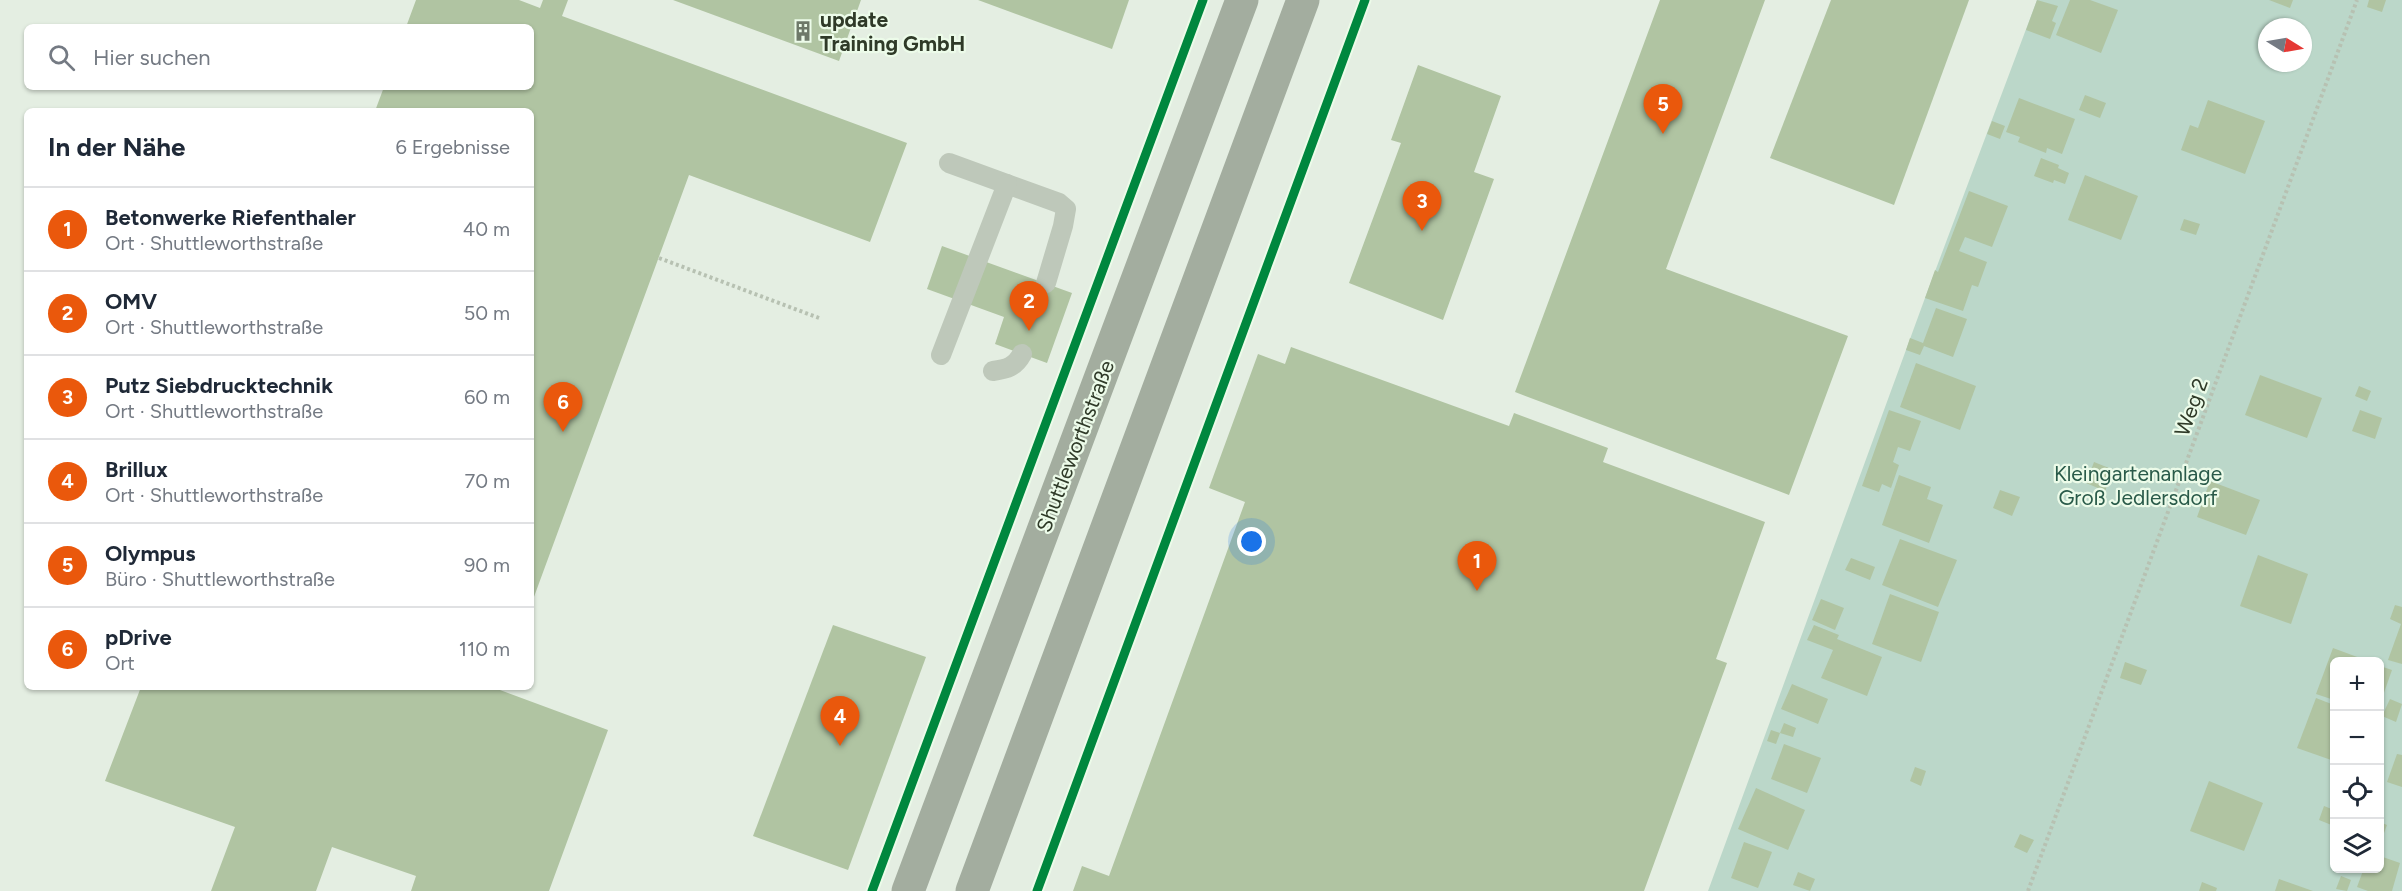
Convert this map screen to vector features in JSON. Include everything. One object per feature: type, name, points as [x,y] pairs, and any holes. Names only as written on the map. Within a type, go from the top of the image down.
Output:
[{"type":"main road","name":"Shuttleworthstraße","points":[[908,891],[1242,0]]},
{"type":"main road","points":[[972,891],[1303,0]]},
{"type":"lane","points":[[949,163],[1059,203],[1066,209],[1046,284]]},
{"type":"lane","points":[[941,355],[1007,184]]},
{"type":"lane","points":[[993,371],[1008,369],[1017,363],[1022,354]]},
{"type":"path","points":[[659,258],[819,318]]},
{"type":"green space","name":"Kleingartenanlage Groß Jedlersdorf","points":[[2037,0],[2402,0],[2402,891],[1708,891],[1925,298]]},
{"type":"building","points":[[416,0],[519,0],[540,8],[543,0],[568,0],[562,16],[907,143],[870,242],[689,175],[534,597],[534,108],[376,108],[383,90],[534,90],[534,24],[407,24]]},
{"type":"building","name":"update Training GmbH","points":[[673,0],[861,0],[839,61]]},
{"type":"building","points":[[978,0],[1129,0],[1112,49]]},
{"type":"building","points":[[1660,0],[1765,0],[1666,269],[1848,336],[1789,495],[1515,392]]},
{"type":"building","points":[[1831,0],[1969,0],[1894,205],[1770,158]]},
{"type":"building","points":[[2037,0],[2058,6],[2052,21],[2056,23],[2050,39],[2026,30]]},
{"type":"building","points":[[2070,0],[2090,0],[2118,10],[2101,53],[2056,35]]},
{"type":"building","points":[[2269,0],[2293,0],[2290,8]]},
{"type":"building","points":[[2369,0],[2386,0],[2382,12],[2367,7]]},
{"type":"building","points":[[1418,65],[1501,96],[1474,172],[1494,179],[1443,320],[1349,283],[1401,143],[1391,140]]},
{"type":"building","points":[[2085,95],[2106,103],[2100,118],[2079,110]]},
{"type":"building","points":[[2019,98],[2075,119],[2062,154],[2047,148],[2046,153],[2018,142],[2020,137],[2006,132]]},
{"type":"building","points":[[2208,100],[2265,121],[2245,174],[2181,150],[2190,125],[2198,128]]},
{"type":"building","points":[[1992,121],[2005,126],[2000,139],[1987,134]]},
{"type":"building","points":[[2041,158],[2059,165],[2058,168],[2069,173],[2065,184],[2054,180],[2053,183],[2034,176]]},
{"type":"building","points":[[2085,175],[2138,196],[2121,240],[2068,220]]},
{"type":"building","points":[[1969,191],[2008,206],[1992,247],[1965,237],[1959,251],[1987,262],[1978,287],[1972,285],[1963,311],[1925,298],[1935,270],[1938,272]]},
{"type":"building","points":[[2184,219],[2200,224],[2196,235],[2180,230]]},
{"type":"building","points":[[942,246],[1072,293],[1047,363],[995,344],[1004,317],[927,289]]},
{"type":"building","points":[[1936,308],[1967,319],[1953,357],[1924,346],[1920,355],[1906,350],[1910,338],[1923,343]]},
{"type":"building","points":[[1291,347],[1509,426],[1514,413],[1608,448],[1603,462],[1765,522],[1716,659],[1727,663],[1644,891],[1073,891],[1082,866],[1109,876],[1245,502],[1209,488],[1258,354],[1285,364]]},
{"type":"building","points":[[1916,363],[1976,386],[1960,430],[1900,407]]},
{"type":"building","points":[[2260,375],[2322,398],[2307,438],[2245,415]]},
{"type":"building","points":[[2359,386],[2371,391],[2367,401],[2355,396]]},
{"type":"building","points":[[1889,410],[1921,421],[1910,451],[1898,447],[1893,462],[1899,465],[1891,488],[1882,484],[1879,492],[1862,486]]},
{"type":"building","points":[[2360,410],[2382,418],[2375,439],[2352,431]]},
{"type":"building","points":[[2094,462],[2114,470],[2105,491],[2086,483]]},
{"type":"building","points":[[1899,475],[1931,487],[1927,499],[1943,505],[1929,543],[1882,525]]},
{"type":"building","points":[[2210,481],[2260,500],[2246,535],[2197,517]]},
{"type":"building","points":[[2000,490],[2020,497],[2012,516],[1993,508]]},
{"type":"building","points":[[1900,539],[1957,560],[1938,607],[1882,585]]},
{"type":"building","points":[[2258,555],[2308,574],[2291,624],[2240,606]]},
{"type":"building","points":[[1851,558],[1875,567],[1870,580],[1845,570]]},
{"type":"building","points":[[1890,594],[1939,612],[1921,662],[1872,644]]},
{"type":"building","points":[[1821,599],[1844,608],[1835,630],[1812,620]]},
{"type":"building","points":[[2395,605],[2402,607],[2402,664],[2388,660],[2401,624],[2390,619]]},
{"type":"building","points":[[833,625],[926,657],[848,870],[753,836]]},
{"type":"building","points":[[1814,625],[1839,635],[1837,639],[1882,657],[1867,696],[1821,678],[1833,650],[1807,640]]},
{"type":"building","points":[[2333,648],[2357,657],[2330,657],[2330,699],[2316,694]]},
{"type":"building","points":[[2125,662],[2147,670],[2141,685],[2120,678]]},
{"type":"building","points":[[2384,667],[2392,670],[2384,693]]},
{"type":"building","points":[[1792,684],[1828,699],[1818,724],[1781,709]]},
{"type":"building","points":[[140,690],[500,690],[608,730],[549,891],[411,891],[416,876],[332,847],[316,891],[211,891],[235,827],[105,781]]},
{"type":"building","points":[[2316,698],[2330,703],[2330,760],[2297,748]]},
{"type":"building","points":[[2390,699],[2402,704],[2396,722],[2384,717]]},
{"type":"building","points":[[1784,723],[1796,728],[1793,737],[1780,733]]},
{"type":"building","points":[[1771,730],[1780,733],[1776,744],[1767,741]]},
{"type":"building","points":[[1784,744],[1821,758],[1807,793],[1771,779]]},
{"type":"building","points":[[2397,754],[2402,755],[2402,787],[2387,782]]},
{"type":"building","points":[[1915,767],[1926,771],[1921,786],[1910,781]]},
{"type":"building","points":[[2209,781],[2263,803],[2244,851],[2190,831]]},
{"type":"building","points":[[1756,788],[1805,810],[1788,850],[1738,829]]},
{"type":"building","points":[[2324,806],[2330,808],[2330,824],[2319,820]]},
{"type":"building","points":[[2020,834],[2034,840],[2027,853],[2014,847]]},
{"type":"building","points":[[1744,842],[1772,852],[1758,888],[1731,878]]},
{"type":"building","points":[[2384,857],[2400,863],[2392,891],[2368,891],[2357,887],[2362,873],[2384,873]]},
{"type":"building","points":[[1798,872],[1815,879],[1810,891],[1793,885]]},
{"type":"building","points":[[2341,876],[2351,880],[2347,891],[2336,889]]},
{"type":"building","points":[[2279,879],[2313,891],[2275,891]]},
{"type":"building","points":[[2202,882],[2217,888],[2216,891],[2199,891]]},
{"type":"cycle path","points":[[872,891],[1203,0]]},
{"type":"cycle path","points":[[1037,891],[1365,0]]},
{"type":"place","name":"update Training GmbH","points":[[803,31]]},
{"type":"place","name":"Olympus","points":[[1663,134]]},
{"type":"place","name":"Putz Siebdrucktechnik","points":[[1422,231]]},
{"type":"place","name":"OMV","points":[[1029,331]]},
{"type":"place","name":"pDrive","points":[[563,432]]},
{"type":"place","name":"Betonwerke Riefenthaler","points":[[1477,591]]},
{"type":"place","name":"Brillux","points":[[840,746]]}]
